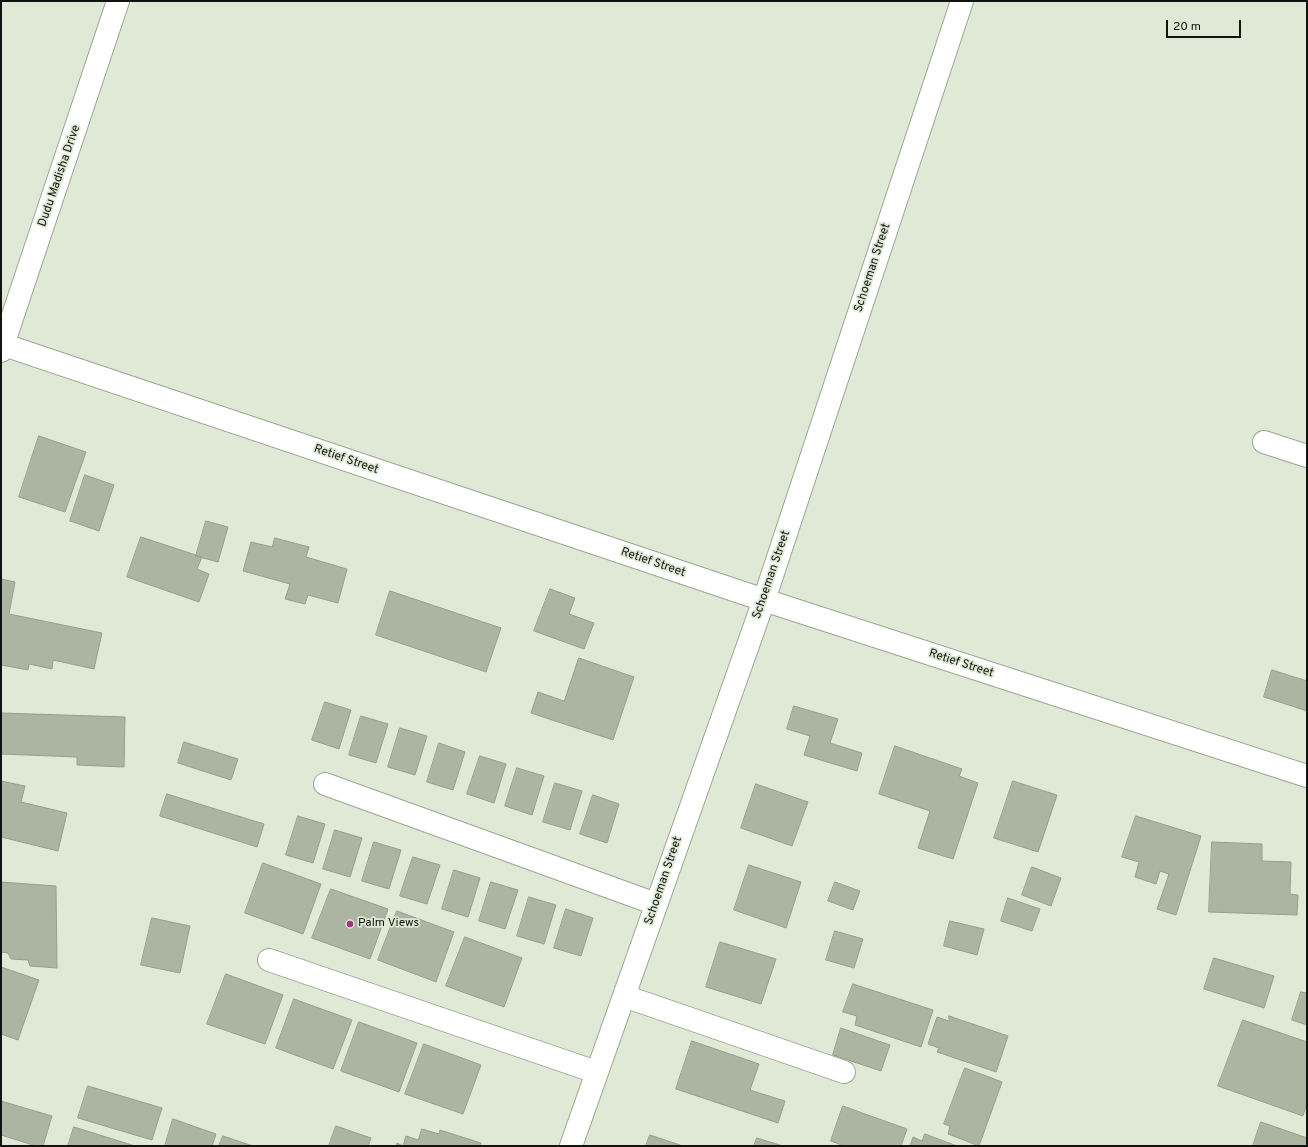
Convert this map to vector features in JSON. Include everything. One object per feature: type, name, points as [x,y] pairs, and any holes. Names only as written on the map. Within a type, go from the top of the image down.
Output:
[{"type":"street","name":"Dudu Madisha Drive","points":[[2,347],[118,1]]},
{"type":"street","name":"Schoeman Street","points":[[571,1146],[764,600],[962,1]]},
{"type":"street","name":"Retief Street","points":[[2,347],[764,600],[1307,776]]},
{"type":"street","points":[[1264,442],[1307,456]]},
{"type":"street","points":[[325,784],[656,904]]},
{"type":"street","points":[[269,960],[596,1072]]},
{"type":"street","points":[[624,996],[844,1072]]},
{"type":"building","points":[[39,436],[86,452],[65,512],[19,497]]},
{"type":"building","points":[[85,475],[114,485],[99,531],[70,521]]},
{"type":"building","points":[[206,521],[228,527],[218,562],[196,556]]},
{"type":"building","points":[[141,537],[202,557],[197,569],[209,574],[199,602],[127,577]]},
{"type":"building","points":[[275,538],[309,547],[306,557],[347,569],[338,603],[308,595],[305,604],[285,599],[290,584],[243,571],[251,542],[272,547]]},
{"type":"building","points":[[1,579],[15,582],[9,614],[102,633],[94,669],[53,660],[52,669],[29,664],[28,670],[1,665]]},
{"type":"building","points":[[550,589],[575,598],[569,614],[594,623],[584,649],[534,631]]},
{"type":"building","points":[[390,591],[501,628],[486,672],[376,635]]},
{"type":"building","points":[[579,658],[634,677],[613,740],[531,713],[538,692],[564,701]]},
{"type":"building","points":[[1272,670],[1307,681],[1307,711],[1264,697]]},
{"type":"building","points":[[325,702],[351,710],[339,749],[312,740]]},
{"type":"building","points":[[794,706],[838,719],[830,743],[862,753],[857,771],[804,755],[810,736],[787,729]]},
{"type":"building","points":[[1,713],[125,717],[124,767],[77,765],[77,757],[1,754]]},
{"type":"building","points":[[361,716],[388,724],[376,763],[349,755]]},
{"type":"building","points":[[400,728],[427,736],[415,775],[388,767]]},
{"type":"building","points":[[184,742],[238,759],[231,780],[178,763]]},
{"type":"building","points":[[439,743],[465,752],[453,790],[427,782]]},
{"type":"building","points":[[895,746],[962,769],[959,776],[978,783],[953,859],[918,848],[930,811],[879,794]]},
{"type":"building","points":[[480,756],[506,764],[494,803],[467,794]]},
{"type":"building","points":[[517,768],[544,776],[532,815],[505,806]]},
{"type":"building","points":[[1,781],[25,786],[21,802],[67,813],[58,851],[1,837]]},
{"type":"building","points":[[1013,781],[1057,795],[1038,852],[994,838]]},
{"type":"building","points":[[555,783],[582,791],[570,830],[543,822]]},
{"type":"building","points":[[756,784],[808,802],[792,846],[741,828]]},
{"type":"building","points":[[167,794],[264,824],[257,847],[160,816]]},
{"type":"building","points":[[593,795],[619,804],[607,843],[580,834]]},
{"type":"building","points":[[298,816],[325,824],[313,863],[286,855]]},
{"type":"building","points":[[1136,816],[1201,836],[1176,915],[1157,909],[1169,874],[1160,871],[1156,884],[1135,877],[1139,862],[1122,857]]},
{"type":"building","points":[[335,830],[362,838],[350,877],[323,869]]},
{"type":"building","points":[[374,842],[401,850],[389,889],[362,881]]},
{"type":"building","points":[[1212,842],[1262,844],[1262,861],[1291,862],[1290,894],[1298,895],[1297,915],[1209,912]]},
{"type":"building","points":[[413,857],[440,865],[427,904],[400,896]]},
{"type":"building","points":[[263,863],[321,884],[303,934],[245,913]]},
{"type":"building","points":[[749,865],[801,882],[786,928],[734,910]]},
{"type":"building","points":[[1032,867],[1061,878],[1051,906],[1022,895]]},
{"type":"building","points":[[454,870],[480,878],[468,917],[442,909]]},
{"type":"building","points":[[1,882],[56,886],[57,968],[30,966],[28,960],[11,959],[8,953],[1,952]]},
{"type":"building","points":[[491,882],[518,890],[505,929],[479,921]]},
{"type":"building","points":[[835,882],[860,891],[853,910],[828,901]]},
{"type":"building","name":"Palm Views","points":[[331,889],[388,909],[370,959],[312,938]]},
{"type":"building","points":[[529,897],[556,905],[544,944],[517,936]]},
{"type":"building","points":[[1008,898],[1040,909],[1032,931],[1001,921]]},
{"type":"building","points":[[566,909],[593,918],[581,956],[554,948]]},
{"type":"building","name":"Palm Views","points":[[397,911],[454,932],[436,982],[378,960]]},
{"type":"building","points":[[152,918],[190,926],[180,973],[141,965]]},
{"type":"building","points":[[950,921],[984,929],[977,955],[944,946]]},
{"type":"building","points":[[835,931],[863,939],[854,968],[826,960]]},
{"type":"building","points":[[465,937],[522,958],[504,1007],[446,986]]},
{"type":"building","points":[[720,942],[776,959],[761,1004],[706,987]]},
{"type":"building","points":[[1214,958],[1274,976],[1264,1008],[1204,989]]},
{"type":"building","points":[[1,967],[39,980],[18,1040],[1,1034]]},
{"type":"building","points":[[226,974],[283,995],[265,1044],[207,1024]]},
{"type":"building","points":[[853,984],[933,1010],[921,1047],[855,1025],[857,1016],[843,1012]]},
{"type":"building","points":[[1301,992],[1307,993],[1307,1025],[1292,1020]]},
{"type":"building","points":[[294,999],[352,1020],[333,1069],[276,1048]]},
{"type":"building","points":[[949,1016],[1008,1036],[996,1072],[937,1052],[939,1048],[928,1044],[937,1017],[949,1021]]},
{"type":"building","points":[[1243,1020],[1307,1042],[1307,1103],[1303,1116],[1218,1086]]},
{"type":"building","points":[[359,1022],[417,1043],[399,1092],[341,1071]]},
{"type":"building","points":[[841,1028],[890,1045],[881,1071],[833,1055]]},
{"type":"building","points":[[692,1041],[759,1064],[750,1090],[785,1101],[778,1123],[676,1089]]},
{"type":"building","points":[[424,1044],[481,1065],[463,1114],[405,1094]]},
{"type":"building","points":[[965,1068],[1002,1082],[979,1146],[948,1134],[950,1126],[944,1124]]},
{"type":"building","points":[[88,1086],[162,1108],[152,1140],[78,1118]]},
{"type":"building","points":[[1,1101],[52,1116],[43,1146],[36,1146],[1,1135]]},
{"type":"building","points":[[843,1106],[907,1129],[901,1146],[844,1146],[831,1141]]},
{"type":"building","points":[[173,1119],[216,1134],[212,1146],[165,1146]]},
{"type":"building","points":[[1261,1122],[1307,1138],[1307,1146],[1253,1146]]},
{"type":"building","points":[[336,1126],[371,1138],[368,1146],[329,1146]]},
{"type":"building","points":[[74,1127],[135,1146],[68,1146]]},
{"type":"building","points":[[422,1129],[439,1134],[440,1130],[481,1143],[480,1146],[403,1146],[406,1136],[418,1140]]},
{"type":"building","points":[[925,1134],[957,1146],[910,1146],[913,1137],[922,1141]]},
{"type":"building","points":[[650,1135],[683,1146],[646,1146]]},
{"type":"building","points":[[223,1136],[253,1146],[219,1146]]},
{"type":"building","points":[[757,1138],[783,1146],[754,1146]]},
{"type":"building","points":[[397,1143],[403,1146],[396,1146]]},
{"type":"place","name":"Palm Views","points":[[350,924]]}]
